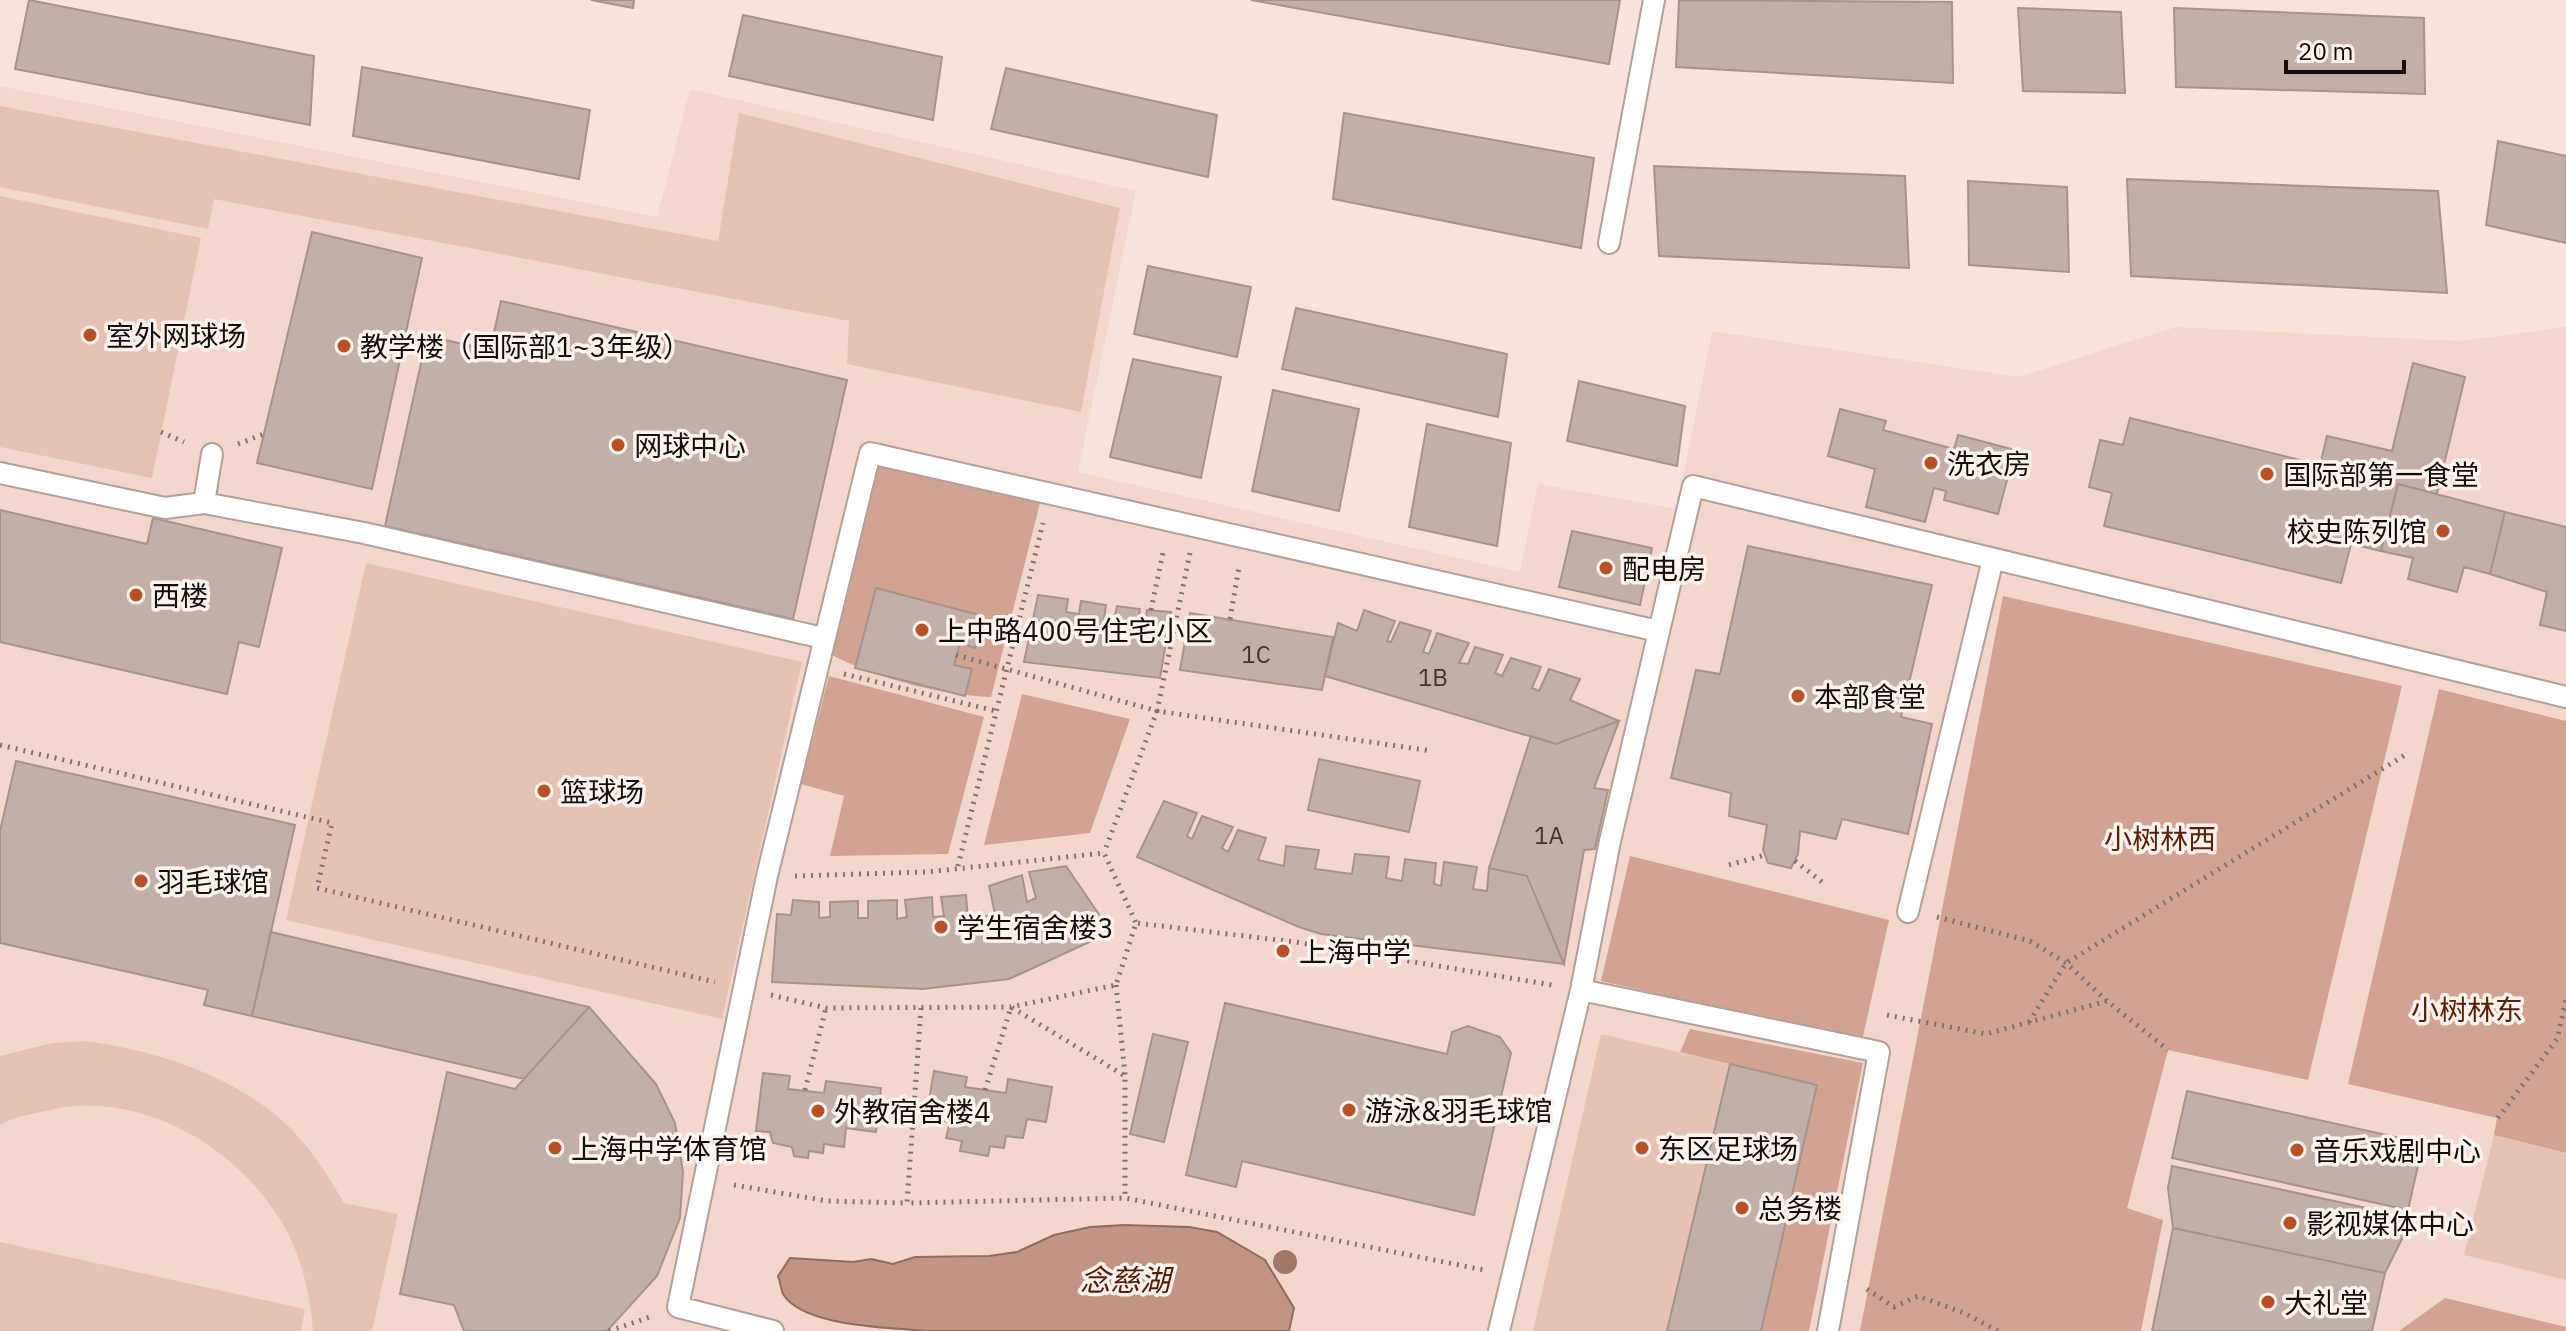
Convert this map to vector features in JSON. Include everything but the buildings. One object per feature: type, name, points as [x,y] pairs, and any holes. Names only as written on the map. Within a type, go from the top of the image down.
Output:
[{"type":"lane","points":[[1609,243],[1654,0]]},
{"type":"lane","points":[[773,1331],[678,1307],[767,876],[870,453],[962,468],[1050,494],[1658,631]]},
{"type":"lane","points":[[204,503],[212,454]]},
{"type":"lane","points":[[0,473],[165,508],[204,503],[364,533],[823,638]]},
{"type":"lane","points":[[1499,1331],[1581,990],[1658,631],[1693,486],[2566,697]]},
{"type":"lane","points":[[1908,912],[1993,559]]},
{"type":"lane","points":[[1581,990],[1879,1052],[1828,1331]]},
{"type":"path","points":[[958,866],[1050,494]]},
{"type":"path","points":[[1151,610],[1170,520]]},
{"type":"path","points":[[1125,1198],[1125,1076],[1116,985],[1136,923],[1104,853],[1157,711],[1196,525]]},
{"type":"path","points":[[1230,619],[1244,538]]},
{"type":"path","points":[[956,655],[1157,711],[1432,751]]},
{"type":"path","points":[[816,667],[996,711]]},
{"type":"path","points":[[0,745],[332,823],[317,888],[826,1008],[1011,1007],[1116,985]]},
{"type":"path","points":[[2029,1022],[2066,963],[2405,755]]},
{"type":"path","points":[[767,876],[927,872],[958,866],[1104,853]]},
{"type":"path","points":[[1729,865],[1765,855]]},
{"type":"path","points":[[1795,861],[1826,885]]},
{"type":"path","points":[[1908,912],[2030,941],[2066,963],[2168,1050]]},
{"type":"path","points":[[1136,923],[1295,942],[1581,990]]},
{"type":"path","points":[[2498,1118],[2557,1039],[2566,1000]]},
{"type":"path","points":[[1887,1015],[1986,1034],[2107,1001]]},
{"type":"path","points":[[1011,1007],[1125,1076]]},
{"type":"path","points":[[985,1090],[1011,1007]]},
{"type":"path","points":[[805,1090],[826,1008]]},
{"type":"path","points":[[907,1203],[921,1008]]},
{"type":"path","points":[[705,1180],[827,1201],[907,1203],[1125,1198],[1512,1275]]},
{"type":"path","points":[[1837,1278],[1876,1293],[1894,1307],[1918,1296],[1964,1313],[1998,1331]]},
{"type":"path","points":[[609,1331],[678,1307]]},
{"type":"shaded area","name":"上海中学","points":[[0,86],[657,217],[690,89],[1136,191],[1078,472],[1520,572],[1538,484],[1677,509],[1712,331],[2018,377],[2176,327],[2459,341],[2566,327],[2566,1331],[0,1331]]},
{"type":"shaded area","points":[[0,106],[718,241],[739,113],[1120,208],[1081,412],[847,364],[849,321],[214,199],[208,229],[0,187]]},
{"type":"shaded area","name":"室外网球场","points":[[0,196],[201,238],[152,478],[0,447]]},
{"type":"shaded area","name":"篮球场","points":[[366,563],[802,662],[722,1019],[286,920]]},
{"type":"shaded area","name":"东区足球场","points":[[1601,1034],[1730,1064],[1667,1331],[1533,1331]]},
{"type":"shaded area","points":[[85,1041],[157,1056],[226,1083],[267,1108],[301,1139],[344,1203],[398,1214],[372,1331],[313,1331],[303,1274],[294,1246],[281,1221],[260,1192],[236,1167],[208,1145],[177,1127],[144,1114],[110,1107],[76,1106],[25,1116],[0,1125],[0,1056],[52,1043]]},
{"type":"shaded area","points":[[2494,1135],[2566,1153],[2566,1280],[2464,1255]]},
{"type":"shaded area","points":[[0,1242],[305,1309],[301,1331],[0,1331]]},
{"type":"green space","points":[[875,464],[1040,503],[991,697],[908,684],[867,671],[830,654]]},
{"type":"green space","name":"小树林西","points":[[2003,596],[2402,686],[2308,1080],[2168,1050],[2127,1208],[2163,1220],[2141,1331],[1860,1331]]},
{"type":"green space","points":[[829,676],[984,717],[948,854],[830,856],[844,796],[801,784]]},
{"type":"green space","name":"小树林东","points":[[2439,689],[2566,721],[2566,1153],[2494,1135],[2497,1118],[2348,1084]]},
{"type":"green space","points":[[1022,694],[1130,719],[1090,833],[984,845]]},
{"type":"green space","points":[[1630,856],[1889,920],[1862,1041],[1601,981]]},
{"type":"green space","points":[[1690,1029],[1863,1063],[1809,1331],[1761,1331],[1817,1085],[1680,1052]]},
{"type":"green space","points":[[2445,1298],[2566,1327],[2566,1331],[2399,1331]]},
{"type":"water","name":"念慈湖","points":[[1090,1227],[1189,1227],[1217,1232],[1265,1260],[1294,1308],[1289,1331],[924,1331],[869,1326],[827,1319],[793,1305],[783,1294],[778,1276],[790,1258],[853,1262],[871,1259],[893,1264],[915,1257],[989,1256],[1017,1252],[1054,1235]]},
{"type":"place","name":"室外网球场","points":[[90,335]]},
{"type":"place","name":"教学楼（国际部1~3年级）","points":[[344,346]]},
{"type":"place","name":"网球中心","points":[[618,445]]},
{"type":"place","name":"洗衣房","points":[[1931,463]]},
{"type":"place","name":"国际部第一食堂","points":[[2267,474]]},
{"type":"place","name":"校史陈列馆","points":[[2443,531]]},
{"type":"place","name":"配电房","points":[[1606,568]]},
{"type":"place","name":"西楼","points":[[136,595]]},
{"type":"place","name":"上中路400号住宅小区","points":[[922,630]]},
{"type":"place","name":"本部食堂","points":[[1798,696]]},
{"type":"place","name":"篮球场","points":[[544,791]]},
{"type":"place","name":"羽毛球馆","points":[[141,881]]},
{"type":"place","name":"学生宿舍楼3","points":[[941,927]]},
{"type":"place","name":"上海中学","points":[[1283,951]]},
{"type":"place","name":"游泳&羽毛球馆","points":[[1349,1110]]},
{"type":"place","name":"外教宿舍楼4","points":[[818,1111]]},
{"type":"place","name":"上海中学体育馆","points":[[555,1148]]},
{"type":"place","name":"东区足球场","points":[[1642,1148]]},
{"type":"place","name":"音乐戏剧中心","points":[[2297,1150]]},
{"type":"place","name":"总务楼","points":[[1742,1208]]},
{"type":"place","name":"影视媒体中心","points":[[2290,1223]]},
{"type":"place","name":"大礼堂","points":[[2268,1302]]}]
